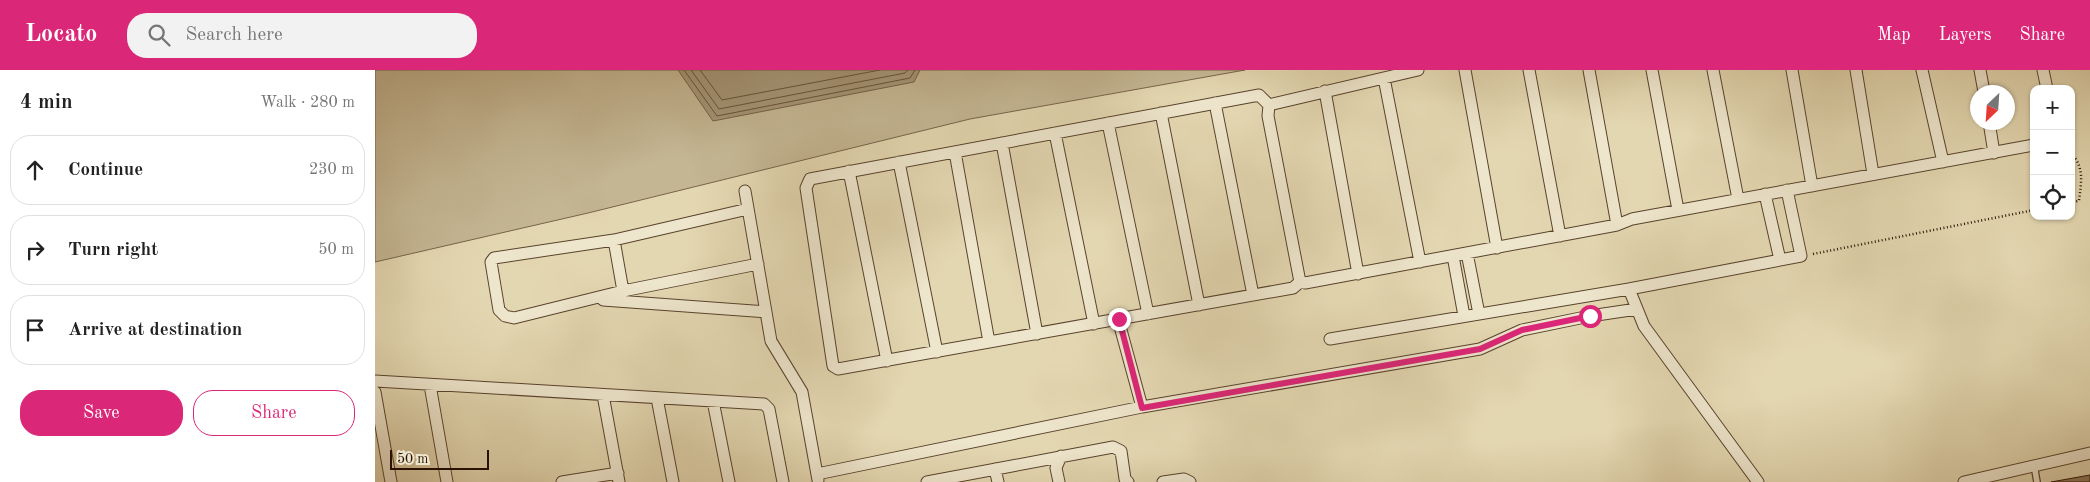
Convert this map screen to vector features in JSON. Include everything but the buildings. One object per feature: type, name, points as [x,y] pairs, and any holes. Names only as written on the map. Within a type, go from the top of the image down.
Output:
[{"type":"street","points":[[1269,106],[1418,70]]},
{"type":"street","points":[[1465,70],[1497,248]]},
{"type":"street","points":[[1529,70],[1559,236]]},
{"type":"street","points":[[1589,70],[1617,224]]},
{"type":"street","points":[[1652,70],[1678,210]]},
{"type":"street","points":[[1713,70],[1738,199]]},
{"type":"street","points":[[1792,70],[1812,186]]},
{"type":"street","points":[[1856,70],[1873,174]]},
{"type":"street","points":[[1922,70],[1943,162]]},
{"type":"street","points":[[1980,70],[1983,85]]},
{"type":"street","points":[[2043,70],[2046,85]]},
{"type":"street","points":[[1383,78],[1420,262]]},
{"type":"street","points":[[1325,91],[1358,274]]},
{"type":"street","points":[[1300,282],[1268,116],[1269,106],[1259,95],[810,179],[806,188],[833,366],[838,369],[1293,288],[1300,282],[1305,283],[1358,274],[1559,236],[1617,224],[1632,218],[2030,146]]},
{"type":"street","points":[[1215,103],[1253,295]]},
{"type":"street","points":[[1161,113],[1199,305]]},
{"type":"street","points":[[1109,123],[1148,314]]},
{"type":"street","points":[[1990,130],[1994,152]]},
{"type":"street","points":[[1055,133],[1094,324]]},
{"type":"street","points":[[1002,143],[1037,334]]},
{"type":"street","points":[[955,152],[989,342]]},
{"type":"street","points":[[899,162],[937,352]]},
{"type":"street","points":[[849,171],[887,361]]},
{"type":"street","points":[[1330,338],[1629,289],[1801,256],[1787,190]]},
{"type":"street","points":[[745,191],[771,341],[802,392],[817,478],[1142,408],[1480,349],[1522,330],[1590,316],[1637,309]]},
{"type":"street","points":[[1765,194],[1781,260]]},
{"type":"street","points":[[748,209],[614,240],[491,260],[499,310],[505,316],[514,318],[623,291],[758,264]]},
{"type":"street","points":[[614,240],[623,291]]},
{"type":"street","points":[[1467,253],[1479,314]]},
{"type":"street","points":[[1453,256],[1464,316]]},
{"type":"street","points":[[1629,289],[1644,326],[1757,482]]},
{"type":"street","points":[[596,299],[766,312]]},
{"type":"street","points":[[1119,319],[1142,408]]},
{"type":"street","points":[[375,382],[764,404],[769,409],[783,482]]},
{"type":"street","points":[[430,384],[447,482]]},
{"type":"street","points":[[375,392],[391,482]]},
{"type":"street","points":[[562,482],[619,477],[603,395]]},
{"type":"street","points":[[657,398],[673,482]]},
{"type":"street","points":[[713,401],[729,482]]},
{"type":"street","points":[[927,482],[951,480],[1061,456],[1117,448],[1121,451],[1125,479],[1128,482]]},
{"type":"street","points":[[1964,482],[2090,453]]},
{"type":"street","points":[[1059,482],[1056,468],[1061,456]]},
{"type":"street","points":[[995,469],[998,482]]},
{"type":"street","points":[[1163,482],[1184,480],[1190,482]]},
{"type":"lane","points":[[2034,465],[2037,482]]},
{"type":"path","points":[[2075,158],[2080,162],[2081,180],[2079,201],[2075,202]]},
{"type":"path","points":[[1801,256],[2030,211]]},
{"type":"shaded area","points":[[375,70],[1245,70],[970,119],[588,213],[375,262]]},
{"type":"water","points":[[678,70],[920,70],[914,82],[713,121]]},
{"type":"route","points":[[1119,319],[1142,408],[1480,349],[1522,330],[1590,316]]}]
